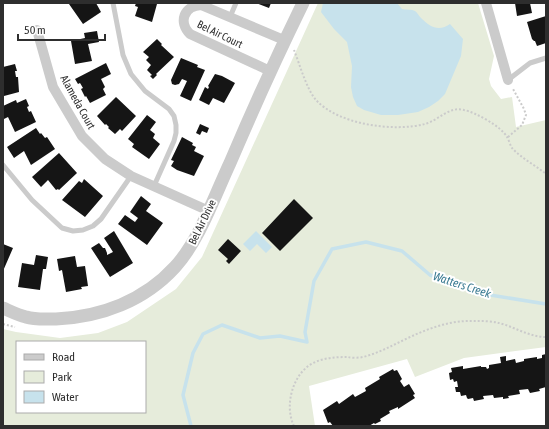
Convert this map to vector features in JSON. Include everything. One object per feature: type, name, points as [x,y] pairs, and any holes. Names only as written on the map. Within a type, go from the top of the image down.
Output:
[{"type":"street","name":"Bel Air Drive","points":[[3,308],[26,317],[44,319],[90,315],[116,308],[141,295],[162,281],[176,267],[187,252],[209,211],[284,40],[303,3]]},
{"type":"street","points":[[486,3],[508,80]]},
{"type":"street","name":"Bel Air Court","points":[[270,71],[190,34],[186,30],[184,20],[187,11],[196,6],[206,7],[284,40]]},
{"type":"street","name":"Alameda Court","points":[[37,30],[54,87],[82,136],[105,159],[131,176],[209,211]]},
{"type":"lane","points":[[113,3],[123,55],[132,74],[145,91],[169,109],[174,116],[176,125],[174,141],[154,186]]},
{"type":"lane","points":[[230,17],[236,3]]},
{"type":"lane","points":[[508,80],[530,63],[546,58]]},
{"type":"lane","points":[[3,165],[32,200],[62,228],[73,231],[83,230],[93,226],[101,219],[131,176]]},
{"type":"path","points":[[294,50],[309,88],[317,100],[330,111],[349,120],[392,127],[412,126],[427,123],[456,109],[465,110],[479,116],[497,127],[508,138],[511,147],[546,174]]},
{"type":"path","points":[[508,80],[524,109],[526,116],[522,125],[508,138]]},
{"type":"path","points":[[294,426],[290,412],[294,387],[299,376],[307,367],[322,360],[336,357],[362,358],[384,350],[432,328],[450,323],[475,321],[499,323],[538,337],[546,337]]},
{"type":"green space","points":[[318,3],[478,3],[494,56],[489,79],[491,86],[501,99],[512,97],[516,127],[546,120],[546,347],[464,358],[415,377],[407,359],[309,386],[315,426],[3,426],[3,329],[60,338],[98,333],[127,322],[176,289],[202,257]]},
{"type":"water","points":[[323,3],[397,3],[402,9],[415,11],[431,26],[442,28],[450,24],[463,39],[461,56],[445,94],[429,107],[418,112],[398,115],[381,115],[364,110],[357,106],[351,87],[352,66],[347,42],[334,29],[321,12]]},
{"type":"water","points":[[256,231],[272,247],[266,253],[257,244],[250,251],[243,244]]},
{"type":"building","points":[[96,3],[101,12],[83,24],[69,4]]},
{"type":"building","points":[[136,3],[157,4],[152,22],[135,16],[138,7],[135,6]]},
{"type":"building","points":[[256,3],[271,3],[269,8]]},
{"type":"building","points":[[515,3],[530,3],[532,13],[517,16]]},
{"type":"building","points":[[546,16],[546,43],[537,46],[535,41],[532,39],[527,22]]},
{"type":"building","points":[[97,31],[99,42],[88,44],[92,61],[75,64],[71,41],[85,38],[84,33]]},
{"type":"building","points":[[157,39],[162,44],[161,45],[174,57],[156,74],[157,75],[153,79],[150,76],[152,75],[147,70],[151,65],[146,60],[149,57],[143,52]]},
{"type":"building","points":[[181,58],[198,65],[197,67],[205,70],[191,101],[180,96],[187,81],[182,79],[179,84],[175,85],[172,84],[171,80]]},
{"type":"building","points":[[106,63],[111,74],[101,79],[105,87],[103,89],[106,95],[90,103],[81,89],[83,88],[80,83],[78,84],[75,79]]},
{"type":"building","points":[[15,64],[19,92],[4,96],[3,67]]},
{"type":"building","points":[[215,74],[235,83],[224,103],[213,98],[209,105],[199,100],[205,87],[208,89],[208,86]]},
{"type":"building","points":[[116,97],[136,116],[122,131],[120,129],[115,134],[97,116]]},
{"type":"building","points":[[26,99],[29,106],[27,107],[29,112],[31,111],[36,122],[15,132],[8,117],[4,119],[3,117],[3,106],[16,100],[17,103]]},
{"type":"building","points":[[147,115],[156,122],[150,130],[155,134],[153,138],[160,144],[149,159],[132,147],[134,144],[128,139]]},
{"type":"building","points":[[200,124],[209,128],[207,133],[202,131],[200,135],[196,133]]},
{"type":"building","points":[[36,128],[40,134],[41,133],[45,138],[47,137],[55,149],[31,165],[24,151],[14,158],[7,147]]},
{"type":"building","points":[[182,137],[193,143],[192,145],[196,147],[194,151],[204,156],[194,176],[177,170],[171,166],[174,161],[171,160]]},
{"type":"building","points":[[59,153],[77,173],[59,190],[56,190],[48,180],[41,187],[32,177]]},
{"type":"building","points":[[84,179],[103,196],[85,217],[62,200],[79,181],[82,183]]},
{"type":"building","points":[[141,196],[151,204],[146,211],[163,223],[147,245],[118,224],[125,215],[135,222],[138,218],[130,212]]},
{"type":"building","points":[[294,199],[313,218],[280,251],[262,233]]},
{"type":"building","points":[[114,231],[133,263],[110,277],[91,248],[99,243],[103,248],[105,248],[107,255],[113,252],[104,238]]},
{"type":"building","points":[[228,239],[241,251],[229,264],[226,261],[228,259],[218,250]]},
{"type":"building","points":[[3,244],[13,248],[3,271]]},
{"type":"building","points":[[36,255],[48,257],[46,269],[43,269],[40,290],[18,287],[22,263],[34,265]]},
{"type":"building","points":[[75,256],[77,267],[85,266],[88,286],[81,287],[82,289],[66,292],[62,270],[59,271],[57,259]]},
{"type":"building","points":[[546,354],[546,387],[539,389],[540,391],[530,393],[528,389],[519,390],[520,394],[508,396],[509,398],[494,398],[493,395],[483,396],[484,399],[474,401],[473,398],[468,399],[466,395],[461,396],[460,392],[456,392],[455,387],[458,387],[457,381],[454,382],[453,379],[450,380],[449,373],[452,372],[451,368],[463,366],[463,369],[481,366],[486,367],[487,369],[489,368],[489,365],[501,363],[500,357],[506,356],[506,361],[515,359],[516,363],[524,361],[524,359],[537,357],[537,359],[542,358],[542,355]]},
{"type":"building","points":[[393,369],[394,371],[397,370],[402,379],[400,381],[404,387],[409,384],[415,394],[413,395],[415,398],[398,409],[398,407],[389,411],[390,413],[380,419],[381,421],[369,426],[333,426],[330,422],[328,423],[323,410],[337,401],[339,404],[353,394],[355,397],[366,391],[365,388],[380,379],[379,377]]},
{"type":"waterway","name":"Watters Creek","points":[[191,426],[183,395],[193,353],[203,334],[222,325],[260,338],[280,336],[307,342],[305,332],[314,281],[332,249],[366,242],[402,251],[430,275],[484,294],[546,304]]}]
